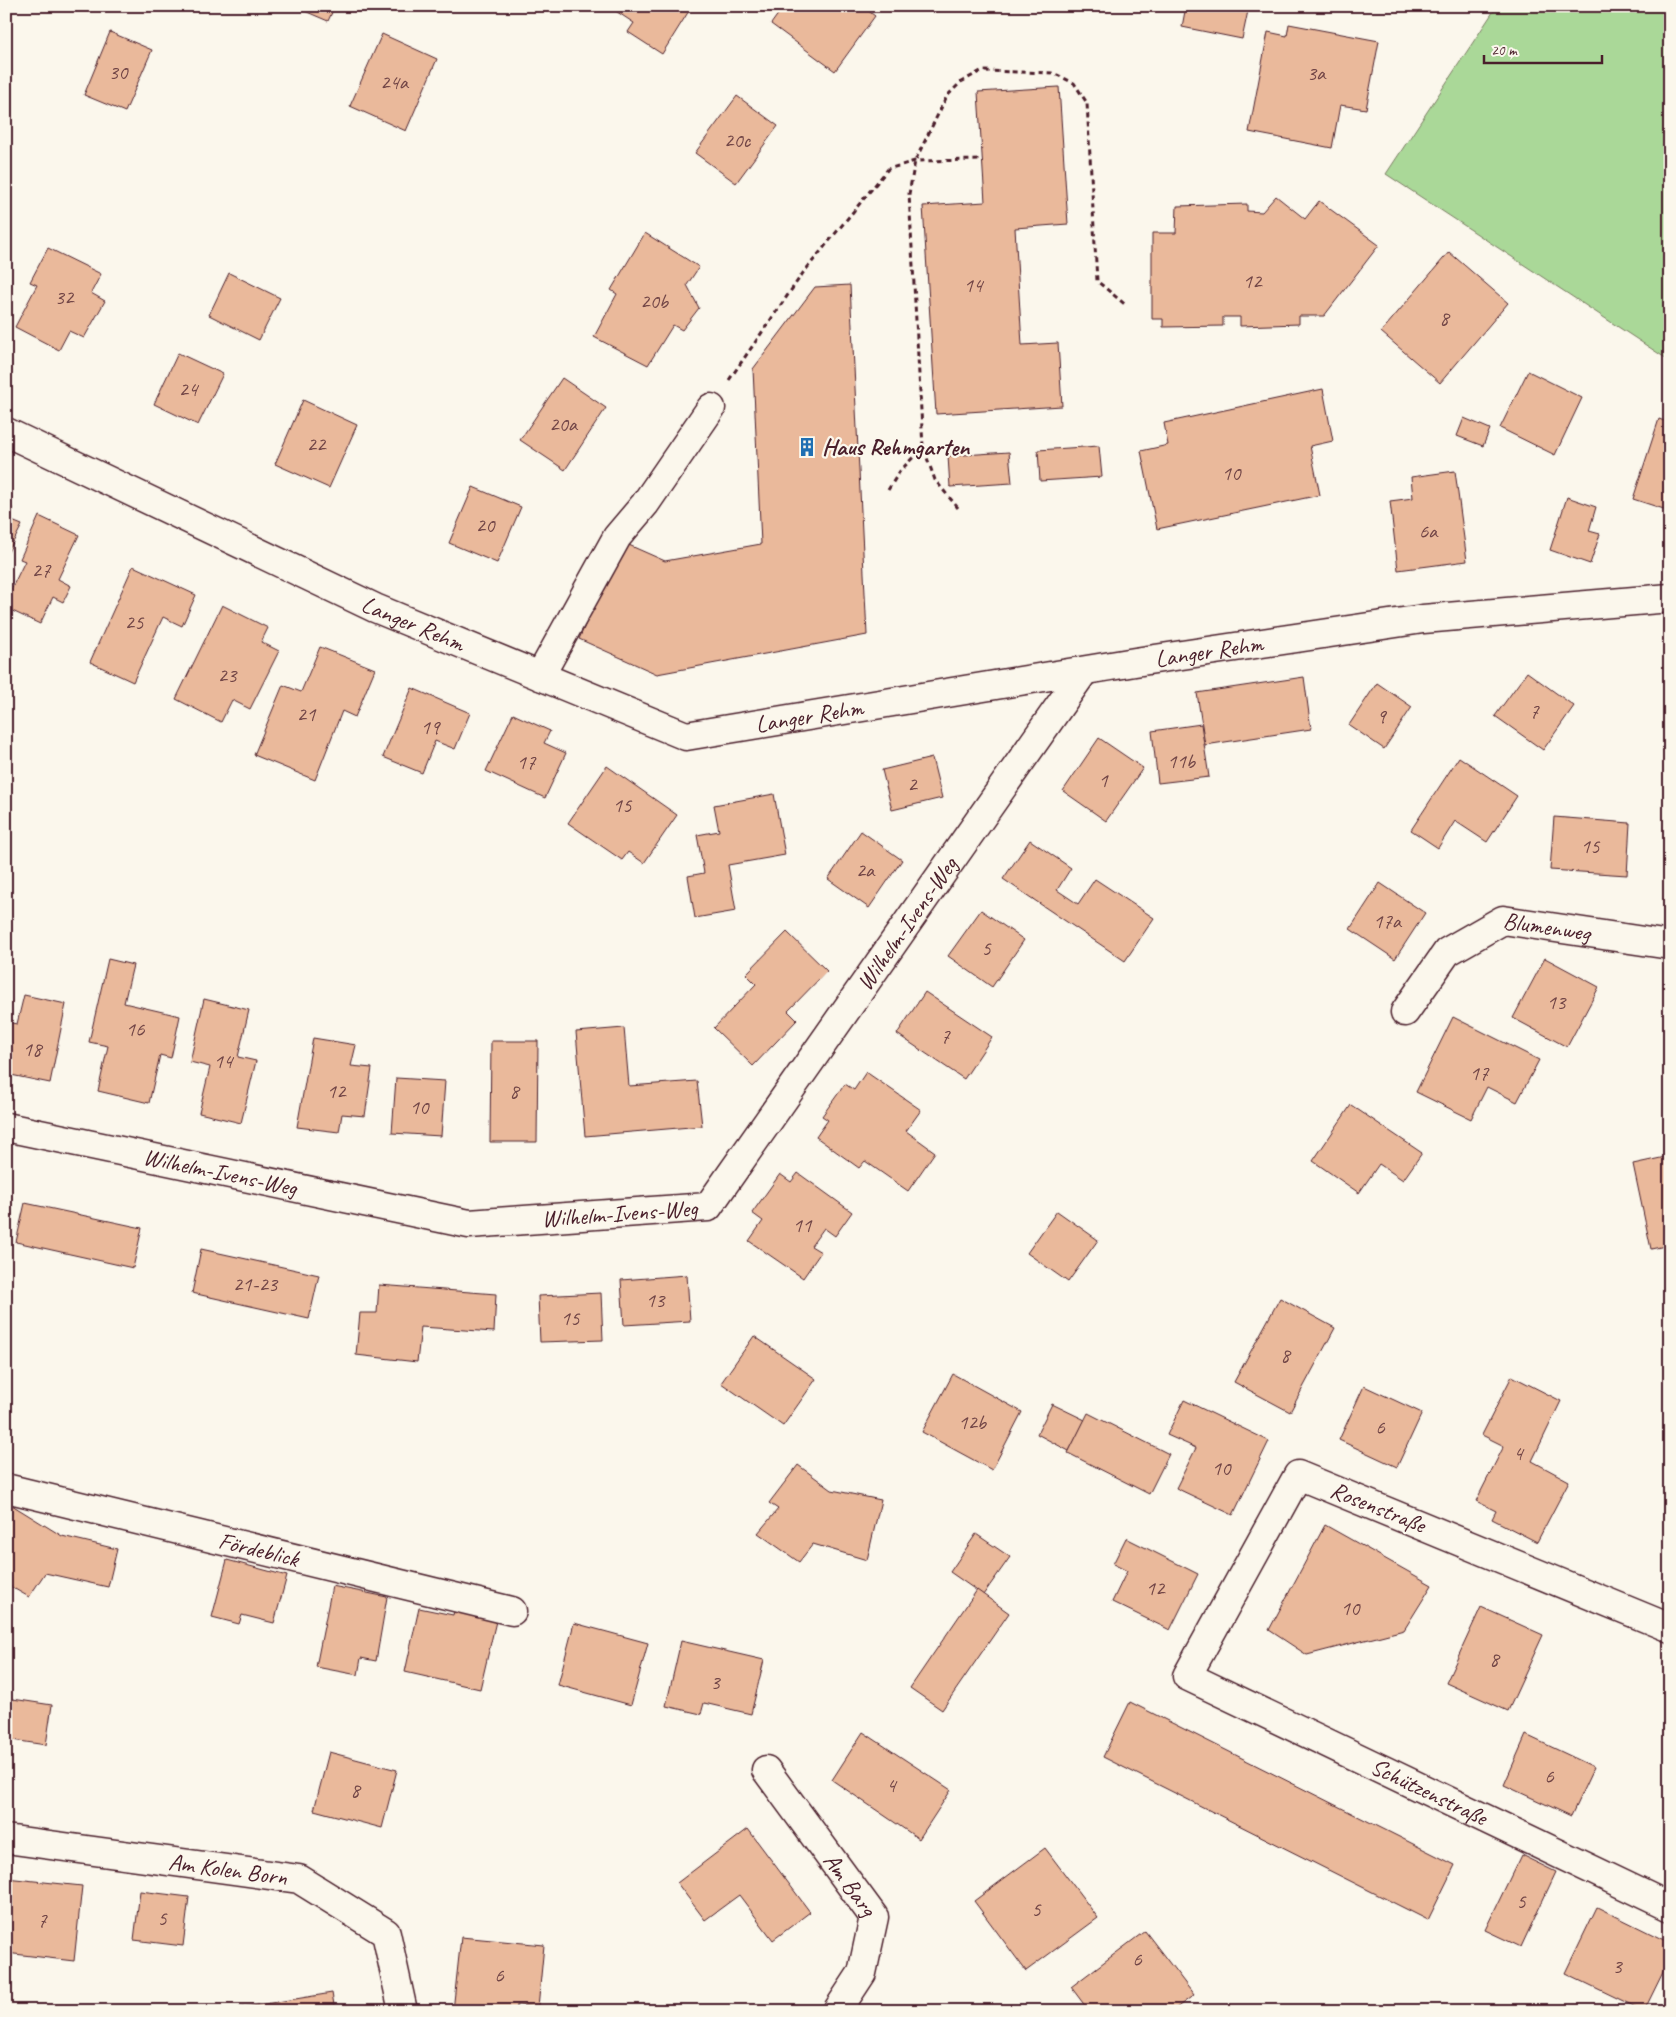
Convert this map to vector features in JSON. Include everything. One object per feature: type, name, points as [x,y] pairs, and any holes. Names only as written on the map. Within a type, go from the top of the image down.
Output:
[{"type":"street","points":[[540,676],[617,537],[645,504],[711,408]]},
{"type":"street","name":"Langer Rehm","points":[[6,432],[375,608],[686,736],[1084,671],[1423,619],[1670,598]]},
{"type":"street","name":"Wilhelm-Ivens-Weg","points":[[6,1128],[469,1224],[708,1207],[1084,671]]},
{"type":"street","name":"Blumenweg","points":[[1405,1012],[1446,952],[1503,920],[1670,945]]},
{"type":"street","name":"Rosenstraße","points":[[1187,1676],[1298,1475],[1670,1628]]},
{"type":"street","name":"Fördeblick","points":[[6,1488],[512,1611]]},
{"type":"street","name":"Schützenstraße","points":[[1187,1676],[1670,1907]]},
{"type":"street","name":"Am Barg","points":[[766,1770],[874,1917],[862,1973],[836,2011]]},
{"type":"street","name":"Am Kolen Born","points":[[6,1839],[298,1879],[386,1933],[403,2011]]},
{"type":"path","points":[[958,508],[935,480],[923,447],[909,194],[915,161],[947,96],[961,82],[981,71],[1053,73],[1074,83],[1087,103],[1097,281],[1126,306]]},
{"type":"path","points":[[711,408],[803,273],[888,169],[915,161],[982,160]]},
{"type":"path","points":[[888,490],[900,472],[923,447]]},
{"type":"green space","points":[[1497,6],[1670,6],[1670,361],[1386,174]]},
{"type":"building","points":[[293,6],[335,6],[328,21]]},
{"type":"building","points":[[608,6],[692,6],[662,54],[628,32],[634,23]]},
{"type":"building","points":[[784,6],[862,6],[875,16],[835,71],[771,24]]},
{"type":"building","points":[[1186,6],[1249,6],[1242,39],[1182,27]]},
{"type":"building","points":[[1289,24],[1379,41],[1366,109],[1340,105],[1332,148],[1249,132],[1268,32],[1287,36]]},
{"type":"building","points":[[110,32],[152,50],[125,112],[84,95]]},
{"type":"building","points":[[382,34],[437,59],[406,131],[350,106]]},
{"type":"building","points":[[1059,87],[1068,224],[1015,228],[1022,345],[1058,343],[1062,406],[936,414],[923,206],[985,202],[978,92]]},
{"type":"building","points":[[737,96],[778,126],[736,183],[695,153]]},
{"type":"building","points":[[1276,196],[1305,219],[1319,201],[1379,245],[1324,316],[1299,316],[1299,324],[1240,326],[1240,317],[1223,317],[1223,326],[1163,327],[1163,319],[1152,319],[1152,233],[1176,233],[1177,206],[1247,204],[1247,211],[1262,212]]},
{"type":"building","points":[[645,233],[699,267],[687,285],[699,308],[682,330],[673,325],[648,365],[594,337],[617,294],[611,290]]},
{"type":"building","points":[[48,248],[101,274],[91,293],[105,301],[84,338],[69,331],[59,350],[15,327],[37,285],[30,282]]},
{"type":"building","points":[[1449,252],[1508,303],[1440,383],[1381,332]]},
{"type":"building","points":[[229,273],[280,298],[259,340],[209,315]]},
{"type":"building","name":"Haus Rehmgarten","points":[[850,285],[867,635],[657,674],[579,639],[622,542],[665,561],[761,544],[753,369],[815,287]]},
{"type":"building","points":[[178,353],[223,374],[198,425],[154,404]]},
{"type":"building","points":[[1528,371],[1582,398],[1555,455],[1500,428]]},
{"type":"building","points":[[562,378],[606,408],[565,470],[520,440]]},
{"type":"building","points":[[1323,389],[1333,441],[1310,446],[1320,495],[1157,529],[1141,451],[1168,445],[1164,423]]},
{"type":"building","points":[[303,400],[357,425],[329,488],[275,464]]},
{"type":"building","points":[[1464,418],[1490,429],[1483,446],[1457,436]]},
{"type":"building","points":[[1659,419],[1670,423],[1670,511],[1633,499]]},
{"type":"building","points":[[1099,446],[1102,477],[1040,481],[1038,450]]},
{"type":"building","points":[[1009,452],[1012,483],[950,487],[948,456]]},
{"type":"building","points":[[1455,471],[1467,561],[1398,570],[1390,501],[1413,498],[1411,477]]},
{"type":"building","points":[[473,487],[521,507],[497,563],[449,543]]},
{"type":"building","points":[[1567,497],[1596,507],[1589,531],[1600,534],[1590,564],[1550,550]]},
{"type":"building","points":[[6,505],[13,508],[7,519],[22,525],[6,556]]},
{"type":"building","points":[[39,516],[79,535],[58,579],[71,586],[63,602],[53,597],[40,624],[6,608],[6,600],[25,561],[20,559]]},
{"type":"building","points":[[133,566],[196,595],[182,626],[163,617],[133,682],[90,662]]},
{"type":"building","points":[[222,605],[268,628],[261,642],[279,651],[250,709],[232,700],[221,722],[176,699]]},
{"type":"building","points":[[320,647],[375,669],[355,717],[342,711],[315,780],[254,755],[283,685],[301,692]]},
{"type":"building","points":[[1527,672],[1574,706],[1543,750],[1495,716]]},
{"type":"building","points":[[1304,677],[1311,729],[1205,745],[1197,693]]},
{"type":"building","points":[[1377,683],[1412,707],[1384,749],[1349,725]]},
{"type":"building","points":[[412,688],[470,713],[455,749],[435,741],[422,773],[383,757]]},
{"type":"building","points":[[513,714],[550,731],[544,743],[566,753],[545,798],[486,771]]},
{"type":"building","points":[[1201,724],[1209,777],[1158,783],[1152,731]]},
{"type":"building","points":[[1099,738],[1143,768],[1106,821],[1063,791]]},
{"type":"building","points":[[1459,757],[1517,796],[1487,842],[1455,821],[1438,848],[1411,830]]},
{"type":"building","points":[[932,758],[942,798],[892,810],[882,770]]},
{"type":"building","points":[[607,766],[677,815],[644,863],[628,852],[622,860],[568,823]]},
{"type":"building","points":[[774,794],[785,855],[728,865],[736,911],[695,918],[688,876],[704,873],[697,835],[719,831],[714,805]]},
{"type":"building","points":[[1554,817],[1630,823],[1627,875],[1550,870]]},
{"type":"building","points":[[861,831],[902,860],[869,908],[828,879]]},
{"type":"building","points":[[1030,840],[1071,868],[1057,890],[1078,904],[1095,879],[1154,918],[1125,961],[1003,879]]},
{"type":"building","points":[[1380,883],[1425,913],[1395,959],[1350,929]]},
{"type":"building","points":[[981,910],[1024,940],[992,987],[948,956]]},
{"type":"building","points":[[787,932],[827,971],[788,1011],[797,1020],[753,1066],[714,1028],[756,984],[746,974]]},
{"type":"building","points":[[1545,958],[1599,987],[1567,1047],[1513,1018]]},
{"type":"building","points":[[108,959],[133,965],[124,1003],[180,1016],[171,1058],[160,1055],[149,1103],[98,1091],[108,1046],[89,1042]]},
{"type":"building","points":[[925,992],[992,1037],[964,1079],[897,1034]]},
{"type":"building","points":[[24,995],[66,1004],[50,1083],[6,1074],[6,1022],[17,1024]]},
{"type":"building","points":[[204,999],[249,1010],[238,1057],[256,1061],[241,1123],[199,1113],[210,1067],[190,1062]]},
{"type":"building","points":[[1453,1017],[1539,1060],[1517,1102],[1487,1087],[1471,1119],[1416,1092]]},
{"type":"building","points":[[624,1028],[629,1086],[697,1081],[702,1126],[585,1136],[576,1032]]},
{"type":"building","points":[[313,1038],[356,1045],[351,1066],[372,1068],[365,1116],[342,1114],[339,1132],[297,1127]]},
{"type":"building","points":[[491,1041],[538,1041],[537,1142],[490,1142]]},
{"type":"building","points":[[866,1072],[921,1110],[906,1131],[935,1152],[908,1191],[865,1161],[859,1168],[816,1137],[828,1120],[822,1116],[845,1084],[854,1090]]},
{"type":"building","points":[[396,1078],[445,1081],[441,1136],[392,1133]]},
{"type":"building","points":[[1351,1105],[1422,1153],[1403,1180],[1379,1164],[1359,1193],[1313,1161]]},
{"type":"building","points":[[1670,1156],[1670,1245],[1651,1249],[1633,1164]]},
{"type":"building","points":[[798,1173],[852,1212],[835,1236],[824,1228],[811,1246],[821,1252],[803,1278],[749,1241],[763,1221],[752,1213],[780,1174],[791,1182]]},
{"type":"building","points":[[25,1203],[142,1228],[133,1268],[16,1242]]},
{"type":"building","points":[[1057,1211],[1098,1240],[1068,1282],[1027,1253]]},
{"type":"building","points":[[201,1249],[319,1275],[309,1319],[192,1293]]},
{"type":"building","points":[[687,1275],[690,1321],[624,1325],[621,1280]]},
{"type":"building","points":[[379,1285],[496,1294],[494,1332],[421,1327],[417,1362],[356,1355],[360,1313],[377,1313]]},
{"type":"building","points":[[601,1293],[603,1340],[540,1342],[538,1296]]},
{"type":"building","points":[[1280,1298],[1335,1328],[1290,1412],[1234,1382]]},
{"type":"building","points":[[754,1336],[816,1379],[783,1426],[721,1383]]},
{"type":"building","points":[[953,1374],[1022,1412],[992,1470],[922,1432]]},
{"type":"building","points":[[1512,1376],[1561,1401],[1532,1461],[1569,1481],[1537,1542],[1492,1519],[1496,1511],[1476,1501],[1504,1446],[1482,1435]]},
{"type":"building","points":[[1364,1386],[1422,1413],[1397,1467],[1339,1440]]},
{"type":"building","points":[[1184,1400],[1269,1441],[1233,1515],[1176,1488],[1196,1448],[1167,1435]]},
{"type":"building","points":[[1052,1404],[1085,1420],[1069,1451],[1037,1434]]},
{"type":"building","points":[[1088,1413],[1169,1454],[1149,1494],[1068,1453]]},
{"type":"building","points":[[798,1465],[832,1490],[881,1500],[867,1560],[813,1544],[799,1562],[758,1533],[778,1509],[769,1503]]},
{"type":"building","points":[[7,1502],[62,1536],[117,1549],[108,1587],[45,1573],[29,1597],[6,1584],[6,1557],[9,1552],[6,1550]]},
{"type":"building","points":[[1325,1525],[1432,1585],[1404,1630],[1307,1655],[1269,1630]]},
{"type":"building","points":[[976,1534],[1010,1557],[983,1595],[950,1572]]},
{"type":"building","points":[[1126,1538],[1198,1574],[1170,1630],[1112,1602],[1127,1571],[1113,1564]]},
{"type":"building","points":[[227,1560],[287,1576],[274,1623],[242,1615],[239,1624],[212,1617]]},
{"type":"building","points":[[332,1586],[387,1597],[376,1661],[361,1658],[358,1675],[316,1667]]},
{"type":"building","points":[[977,1590],[1009,1613],[942,1710],[910,1688]]},
{"type":"building","points":[[1481,1607],[1543,1635],[1508,1711],[1446,1683]]},
{"type":"building","points":[[419,1608],[453,1615],[454,1611],[496,1621],[480,1689],[405,1672]]},
{"type":"building","points":[[574,1623],[648,1643],[631,1705],[558,1685]]},
{"type":"building","points":[[681,1641],[764,1660],[751,1714],[704,1703],[701,1714],[666,1706]]},
{"type":"building","points":[[6,1698],[52,1705],[46,1745],[6,1739]]},
{"type":"building","points":[[1130,1702],[1455,1865],[1428,1920],[1103,1757]]},
{"type":"building","points":[[863,1732],[951,1790],[919,1839],[832,1780]]},
{"type":"building","points":[[1526,1735],[1594,1767],[1571,1816],[1504,1785]]},
{"type":"building","points":[[329,1752],[397,1770],[382,1828],[314,1810]]},
{"type":"building","points":[[748,1829],[810,1912],[773,1940],[739,1895],[705,1920],[677,1883]]},
{"type":"building","points":[[1045,1848],[1098,1918],[1026,1971],[974,1901]]},
{"type":"building","points":[[1521,1855],[1556,1872],[1521,1947],[1485,1930]]},
{"type":"building","points":[[6,1878],[82,1886],[74,1961],[6,1953]]},
{"type":"building","points":[[140,1891],[189,1897],[183,1946],[134,1940]]},
{"type":"building","points":[[1597,1907],[1670,1943],[1670,1958],[1644,2011],[1565,1973]]},
{"type":"building","points":[[1145,1931],[1194,1995],[1172,2011],[1089,2011],[1071,1987]]},
{"type":"building","points":[[461,1937],[544,1945],[538,2007],[517,2005],[516,2011],[453,2011]]},
{"type":"building","points":[[332,1993],[335,2011],[234,2011],[234,2009]]},
{"type":"place","name":"Haus Rehmgarten","points":[[807,447]]}]
